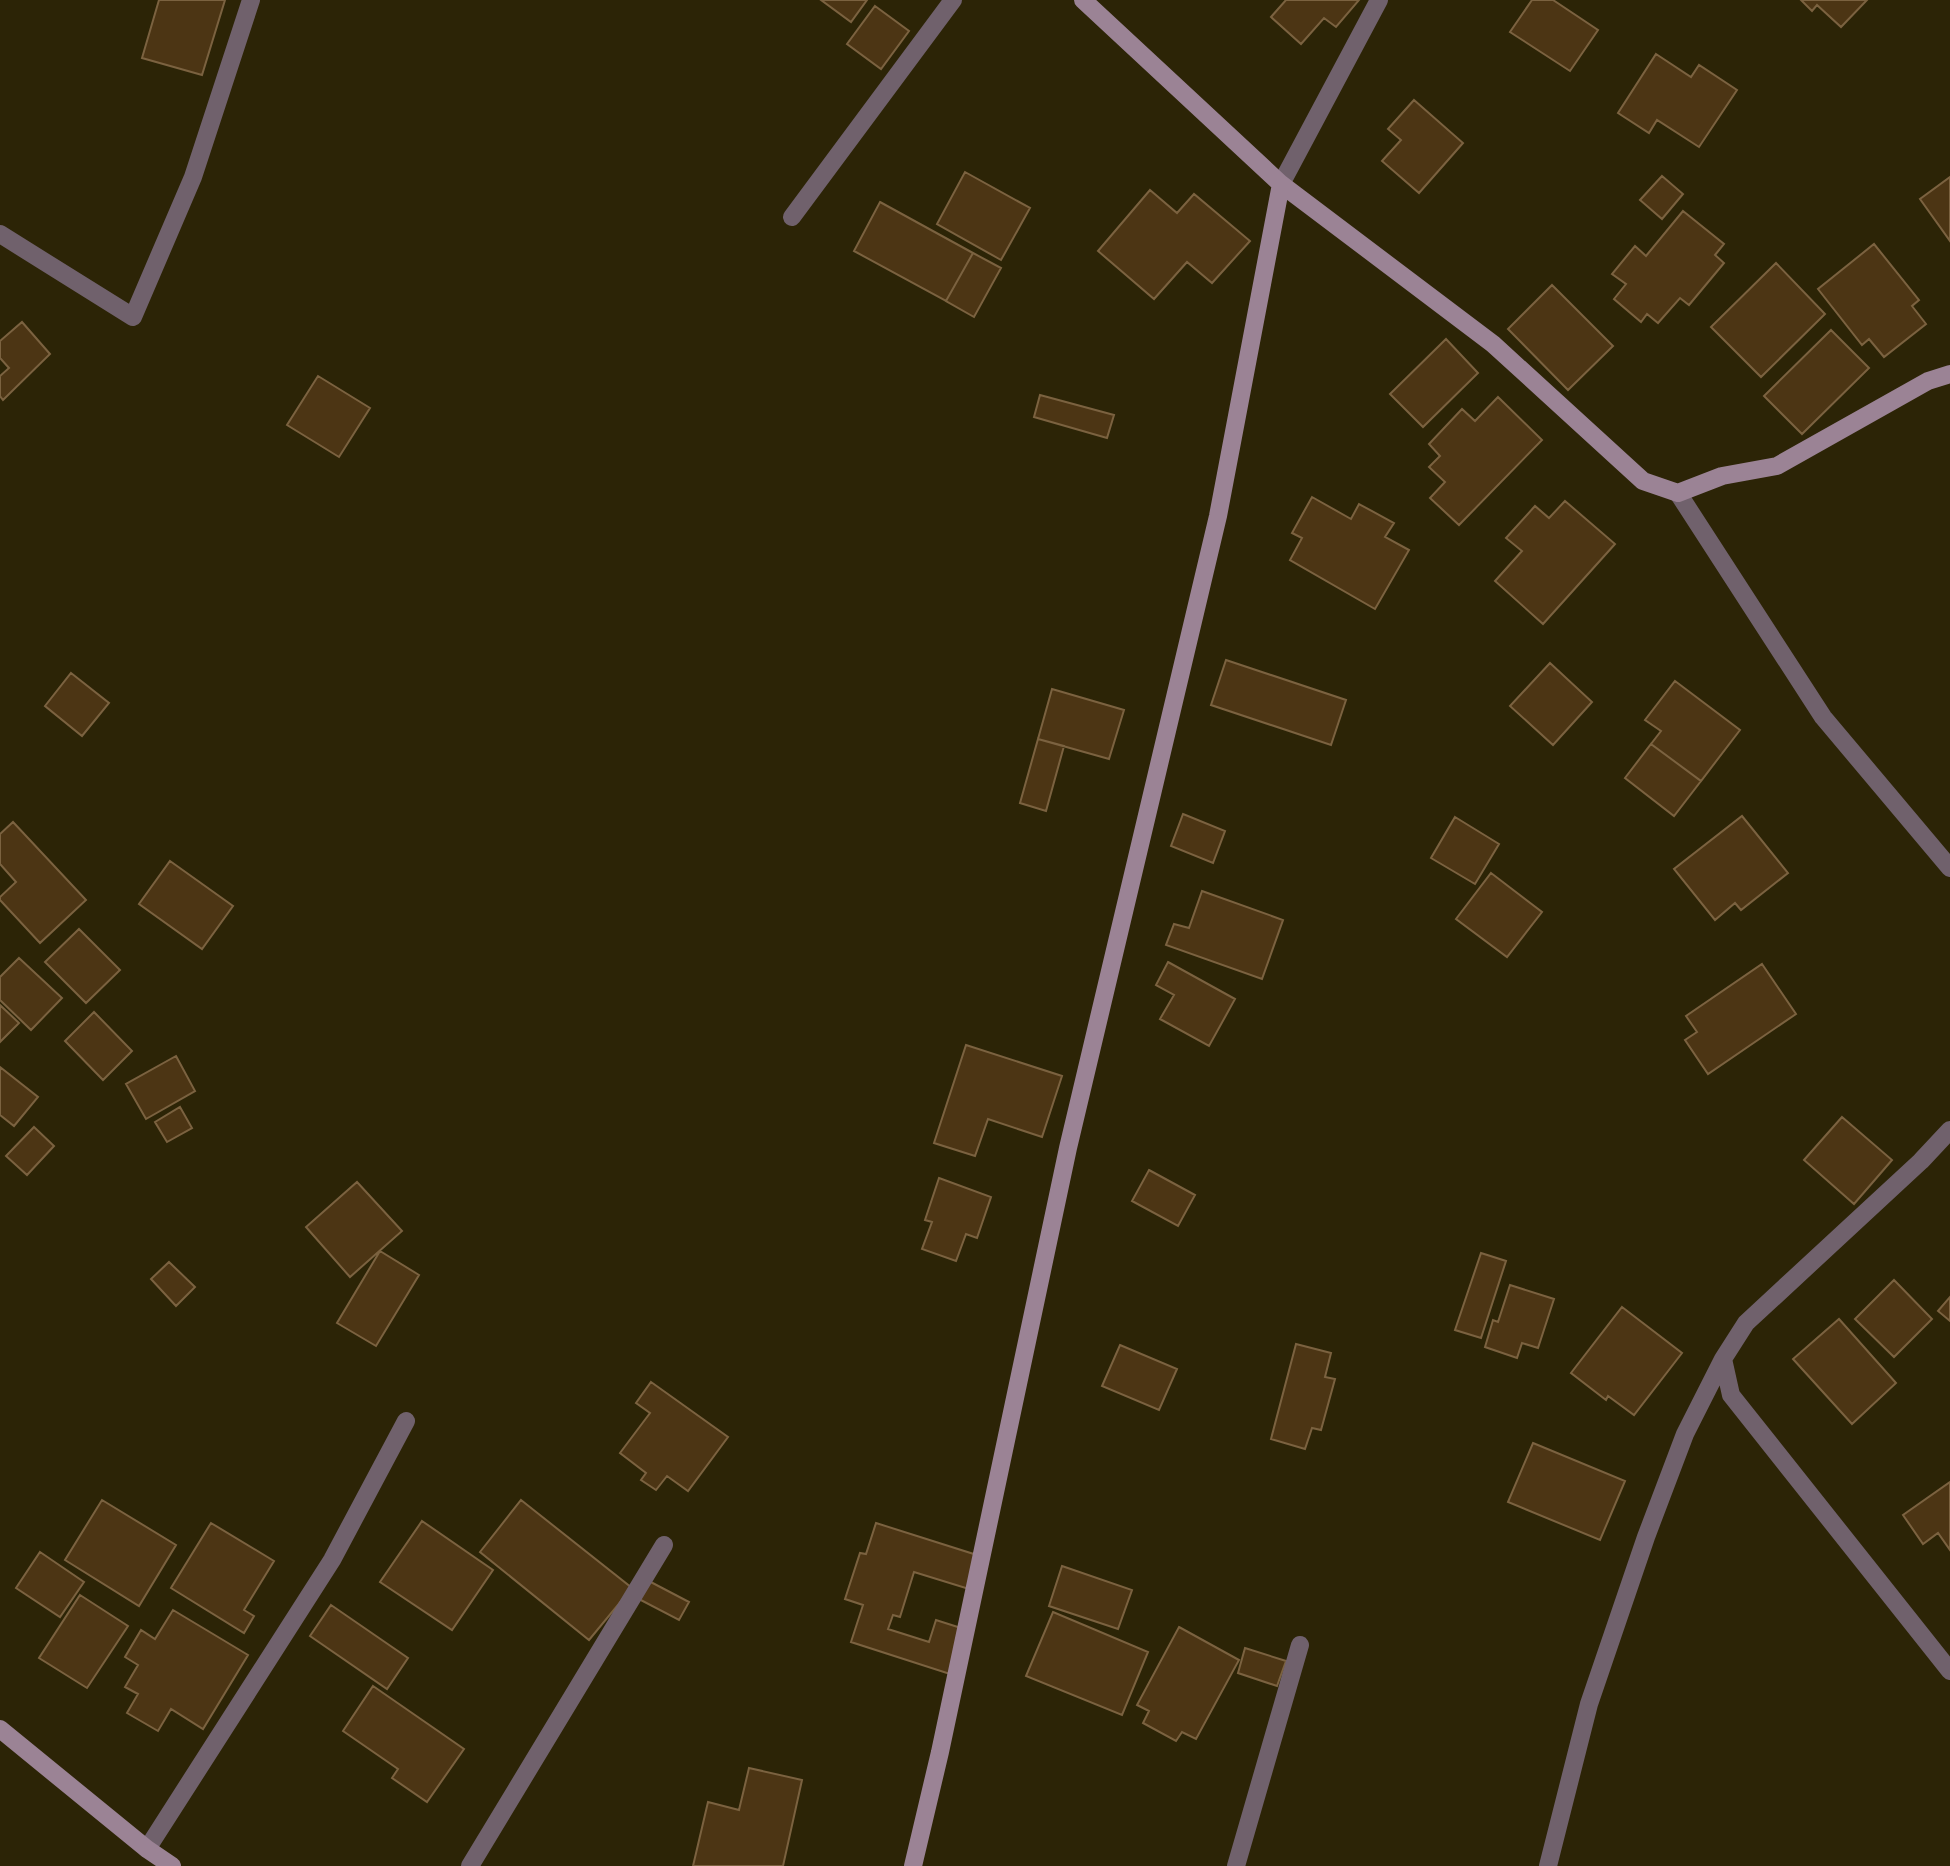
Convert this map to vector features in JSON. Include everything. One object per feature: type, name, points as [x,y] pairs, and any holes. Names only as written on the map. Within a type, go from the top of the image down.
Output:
[{"type":"street","points":[[0,234],[133,317],[193,177],[251,0]]},
{"type":"street","points":[[792,217],[953,0]]},
{"type":"street","points":[[1083,0],[1281,184],[1493,344],[1643,481],[1678,493],[1823,717],[1950,868]]},
{"type":"street","points":[[913,1866],[940,1752],[1068,1148],[1218,516],[1281,184],[1379,0]]},
{"type":"street","points":[[1678,493],[1722,476],[1777,466],[1928,381],[1950,374]]},
{"type":"street","points":[[1548,1866],[1589,1704],[1646,1537],[1685,1434],[1723,1359],[1746,1323],[1921,1161],[1950,1130]]},
{"type":"street","points":[[1723,1359],[1731,1395],[1950,1671]]},
{"type":"street","points":[[147,1849],[332,1560],[406,1421]]},
{"type":"street","points":[[470,1866],[664,1545]]},
{"type":"street","points":[[1236,1866],[1300,1646]]},
{"type":"street","points":[[0,1729],[147,1849],[172,1866]]},
{"type":"building","points":[[159,0],[225,0],[202,75],[142,58]]},
{"type":"building","points":[[821,0],[867,0],[851,22]]},
{"type":"building","points":[[1286,0],[1359,0],[1336,27],[1324,18],[1301,44],[1271,17]]},
{"type":"building","points":[[1532,0],[1553,0],[1598,30],[1570,71],[1510,32]]},
{"type":"building","points":[[1801,0],[1867,0],[1841,27],[1817,5],[1812,11]]},
{"type":"building","points":[[875,6],[909,31],[881,69],[847,44]]},
{"type":"building","points":[[1656,54],[1691,77],[1699,65],[1737,90],[1699,147],[1657,120],[1649,133],[1618,113]]},
{"type":"building","points":[[1414,100],[1463,143],[1419,193],[1382,161],[1401,140],[1388,129]]},
{"type":"building","points":[[965,172],[1030,208],[1001,260],[937,224]]},
{"type":"building","points":[[1662,176],[1683,194],[1662,219],[1640,200]]},
{"type":"building","points":[[1950,177],[1950,241],[1920,199]]},
{"type":"building","points":[[1150,190],[1177,213],[1194,194],[1250,241],[1212,283],[1187,262],[1154,299],[1098,251]]},
{"type":"building","points":[[880,202],[973,253],[946,301],[854,251]]},
{"type":"building","points":[[1683,211],[1724,244],[1715,255],[1724,263],[1689,305],[1680,298],[1658,323],[1647,314],[1641,322],[1614,299],[1626,284],[1612,274],[1635,246],[1646,256]]},
{"type":"building","points":[[1874,244],[1919,300],[1912,306],[1926,324],[1884,357],[1869,339],[1862,345],[1818,289]]},
{"type":"building","points":[[973,253],[1001,268],[974,317],[946,301]]},
{"type":"building","points":[[1776,263],[1825,314],[1761,377],[1711,327]]},
{"type":"building","points":[[1552,285],[1613,346],[1568,390],[1508,329]]},
{"type":"building","points":[[22,322],[50,354],[3,400],[0,396],[0,376],[9,368],[0,358],[0,341]]},
{"type":"building","points":[[1831,330],[1869,368],[1802,434],[1764,396]]},
{"type":"building","points":[[1446,339],[1478,373],[1423,427],[1390,394]]},
{"type":"building","points":[[318,376],[370,408],[339,457],[287,425]]},
{"type":"building","points":[[1040,395],[1114,415],[1107,438],[1034,417]]},
{"type":"building","points":[[1498,397],[1542,440],[1459,525],[1430,498],[1445,482],[1429,467],[1440,456],[1429,444],[1462,409],[1475,421]]},
{"type":"building","points":[[1312,497],[1351,519],[1359,504],[1394,523],[1385,537],[1409,550],[1375,609],[1290,560],[1302,538],[1292,533]]},
{"type":"building","points":[[1565,501],[1615,544],[1543,624],[1495,581],[1522,551],[1506,538],[1535,506],[1549,518]]},
{"type":"building","points":[[1226,660],[1346,700],[1331,745],[1211,705]]},
{"type":"building","points":[[1550,663],[1592,702],[1553,745],[1510,706]]},
{"type":"building","points":[[71,673],[109,703],[82,736],[45,706]]},
{"type":"building","points":[[1675,681],[1740,730],[1701,781],[1651,744],[1661,731],[1645,720]]},
{"type":"building","points":[[1052,689],[1124,710],[1109,759],[1038,739]]},
{"type":"building","points":[[1038,739],[1064,746],[1046,811],[1020,803]]},
{"type":"building","points":[[1651,744],[1701,781],[1674,816],[1625,778]]},
{"type":"building","points":[[1183,814],[1225,831],[1213,863],[1171,846]]},
{"type":"building","points":[[1742,816],[1788,873],[1741,910],[1735,903],[1715,920],[1674,869]]},
{"type":"building","points":[[1455,817],[1499,844],[1475,884],[1431,858]]},
{"type":"building","points":[[13,822],[86,900],[40,943],[0,900],[16,882],[0,864],[0,834]]},
{"type":"building","points":[[170,861],[233,906],[202,949],[139,904]]},
{"type":"building","points":[[1491,873],[1542,912],[1507,957],[1456,919]]},
{"type":"building","points":[[1202,891],[1283,920],[1262,979],[1166,945],[1174,924],[1189,928]]},
{"type":"building","points":[[79,929],[120,970],[86,1003],[45,962]]},
{"type":"building","points":[[19,958],[62,998],[31,1030],[0,1000],[0,977]]},
{"type":"building","points":[[1168,962],[1235,999],[1209,1046],[1160,1019],[1174,995],[1156,985]]},
{"type":"building","points":[[1762,964],[1796,1014],[1708,1074],[1685,1040],[1697,1032],[1686,1016]]},
{"type":"building","points":[[0,1005],[19,1023],[0,1042]]},
{"type":"building","points":[[94,1012],[132,1051],[103,1080],[65,1041]]},
{"type":"building","points":[[966,1045],[1062,1076],[1042,1137],[988,1119],[975,1156],[934,1143]]},
{"type":"building","points":[[176,1056],[195,1091],[146,1119],[126,1084]]},
{"type":"building","points":[[0,1067],[38,1097],[14,1126],[0,1115]]},
{"type":"building","points":[[180,1107],[192,1128],[167,1142],[155,1122]]},
{"type":"building","points":[[1842,1117],[1892,1160],[1854,1204],[1804,1160]]},
{"type":"building","points":[[34,1127],[54,1146],[27,1175],[6,1156]]},
{"type":"building","points":[[1149,1170],[1195,1195],[1178,1226],[1132,1201]]},
{"type":"building","points":[[939,1178],[991,1197],[977,1238],[966,1234],[956,1261],[922,1249],[932,1222],[925,1220]]},
{"type":"building","points":[[357,1182],[402,1231],[350,1277],[306,1227]]},
{"type":"building","points":[[380,1251],[419,1275],[376,1346],[337,1323]]},
{"type":"building","points":[[1481,1253],[1506,1261],[1481,1338],[1455,1330]]},
{"type":"building","points":[[169,1262],[195,1287],[176,1306],[151,1279]]},
{"type":"building","points":[[1894,1280],[1932,1319],[1894,1357],[1855,1319]]},
{"type":"building","points":[[1510,1285],[1554,1299],[1538,1348],[1522,1343],[1517,1358],[1485,1347],[1493,1320],[1498,1322]]},
{"type":"building","points":[[1950,1297],[1950,1321],[1938,1311]]},
{"type":"building","points":[[1622,1307],[1682,1353],[1634,1415],[1608,1396],[1606,1400],[1571,1373]]},
{"type":"building","points":[[1839,1319],[1896,1383],[1852,1424],[1793,1359]]},
{"type":"building","points":[[1296,1344],[1331,1353],[1325,1377],[1335,1379],[1321,1430],[1312,1428],[1305,1449],[1271,1439]]},
{"type":"building","points":[[1120,1345],[1177,1369],[1159,1410],[1102,1386]]},
{"type":"building","points":[[651,1382],[728,1437],[688,1491],[667,1476],[656,1490],[641,1480],[646,1473],[620,1453],[650,1413],[636,1403]]},
{"type":"building","points":[[1533,1443],[1625,1481],[1600,1540],[1508,1502]]},
{"type":"building","points":[[1950,1482],[1950,1550],[1938,1533],[1923,1544],[1903,1515]]},
{"type":"building","points":[[102,1500],[176,1545],[139,1606],[65,1560]]},
{"type":"building","points":[[521,1500],[632,1588],[589,1640],[480,1552]]},
{"type":"building","points":[[422,1521],[493,1570],[452,1630],[380,1582]]},
{"type":"building","points":[[211,1523],[274,1561],[244,1610],[254,1616],[244,1633],[171,1588]]},
{"type":"building","points":[[876,1523],[980,1556],[969,1589],[914,1572],[900,1617],[893,1615],[888,1629],[929,1642],[936,1620],[964,1629],[950,1674],[851,1642],[863,1605],[845,1599],[860,1553],[866,1554]]},
{"type":"building","points":[[40,1552],[84,1582],[60,1617],[16,1588]]},
{"type":"building","points":[[1062,1566],[1132,1590],[1118,1629],[1049,1606]]},
{"type":"building","points":[[645,1579],[689,1602],[679,1620],[635,1597]]},
{"type":"building","points":[[80,1595],[128,1626],[87,1688],[39,1658]]},
{"type":"building","points":[[331,1605],[408,1658],[387,1689],[310,1636]]},
{"type":"building","points":[[173,1610],[248,1655],[203,1729],[171,1709],[158,1731],[127,1713],[138,1694],[125,1687],[138,1665],[125,1657],[141,1630],[155,1639]]},
{"type":"building","points":[[1053,1612],[1148,1652],[1122,1715],[1026,1676]]},
{"type":"building","points":[[1179,1627],[1239,1660],[1196,1739],[1182,1732],[1176,1741],[1143,1723],[1149,1711],[1137,1705]]},
{"type":"building","points":[[1245,1648],[1286,1661],[1277,1686],[1238,1673]]},
{"type":"building","points":[[373,1686],[464,1749],[427,1802],[392,1778],[398,1769],[343,1731]]},
{"type":"building","points":[[749,1768],[802,1780],[783,1866],[693,1866],[708,1802],[739,1810]]}]
